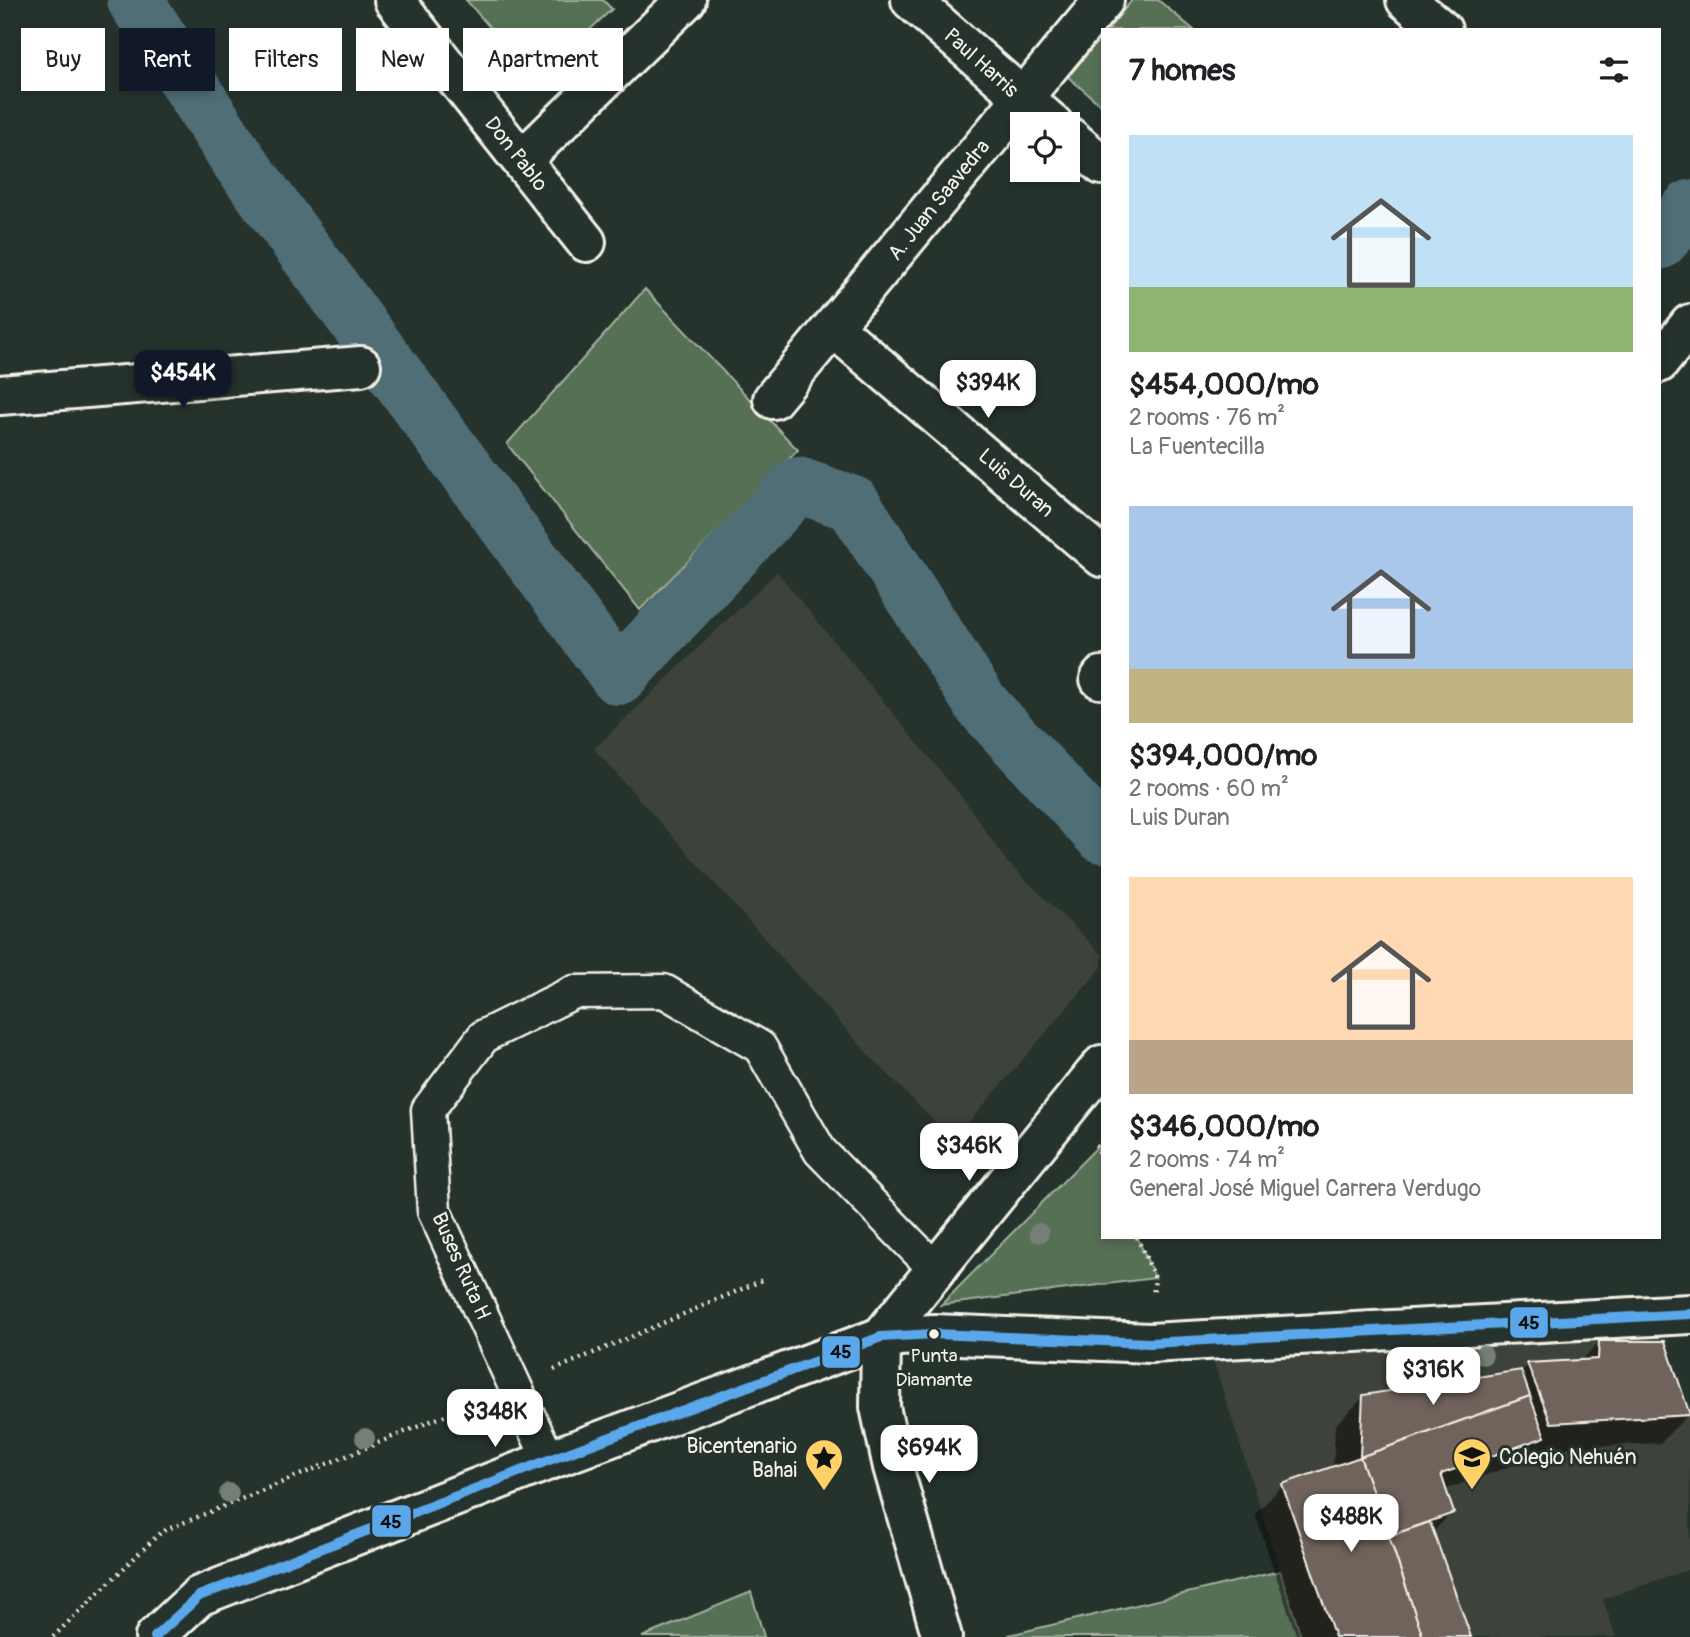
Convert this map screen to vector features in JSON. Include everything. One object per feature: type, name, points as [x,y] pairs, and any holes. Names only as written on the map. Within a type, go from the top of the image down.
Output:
[{"type":"street","name":"Don Pablo","points":[[394,0],[586,242]]},
{"type":"street","points":[[522,160],[686,0]]},
{"type":"street","name":"Paul Harris","points":[[911,0],[1038,112]]},
{"type":"street","name":"A. Juan Saavedra","points":[[774,399],[1104,0]]},
{"type":"street","points":[[1406,0],[1440,28]]},
{"type":"street","points":[[1080,146],[1101,164]]},
{"type":"street","points":[[1661,360],[1690,324]]},
{"type":"street","name":"Luis Duran","points":[[834,328],[1101,556]]},
{"type":"street","points":[[0,395],[361,366]]},
{"type":"street","points":[[942,1637],[893,1467],[880,1407],[881,1337],[1101,1066]]},
{"type":"street","points":[[155,1637],[199,1596],[549,1460],[881,1337],[934,1334],[1150,1343],[1690,1314]]},
{"type":"lane","name":"Buses Ruta H","points":[[549,1460],[434,1212],[428,1110],[484,1036],[575,992],[664,992],[760,1047],[820,1151],[936,1270]]},
{"type":"path","points":[[1138,1239],[1155,1278],[1150,1343]]},
{"type":"path","points":[[53,1637],[161,1532],[516,1387],[765,1279]]},
{"type":"shaded area","points":[[777,572],[965,801],[1007,862],[1101,953],[1101,968],[953,1141],[870,1056],[594,749]]},
{"type":"shaded area","name":"Colegio Nehuén","points":[[1658,1329],[1665,1341],[1690,1414],[1690,1569],[1603,1599],[1616,1637],[1301,1637],[1210,1350]]},
{"type":"green space","points":[[466,0],[603,0],[612,9],[592,28],[490,28]]},
{"type":"green space","points":[[1132,0],[1158,0],[1192,28],[1110,28]]},
{"type":"green space","points":[[1101,37],[1101,105],[1068,77]]},
{"type":"green space","points":[[645,289],[798,450],[640,610],[507,444]]},
{"type":"green space","points":[[1097,1147],[1101,1157],[1101,1239],[1138,1239],[1155,1278],[941,1305]]},
{"type":"green space","points":[[1280,1571],[1301,1637],[1009,1635]]},
{"type":"green space","points":[[751,1592],[764,1637],[642,1637]]},
{"type":"building","points":[[1599,1341],[1665,1341],[1690,1415],[1551,1423],[1527,1363],[1598,1359]]},
{"type":"building","points":[[1521,1370],[1530,1396],[1360,1457],[1363,1395]]},
{"type":"building","points":[[1530,1396],[1545,1437],[1441,1474],[1454,1513],[1389,1536],[1360,1457]]},
{"type":"building","points":[[1360,1457],[1423,1637],[1335,1637],[1282,1484]]},
{"type":"building","points":[[1430,1522],[1471,1637],[1423,1637],[1389,1536]]},
{"type":"waterway","points":[[135,0],[239,161],[618,677],[798,485],[853,504],[982,705],[1101,834]]},
{"type":"waterway","points":[[1661,240],[1690,208]]},
{"type":"transit line","name":"45","points":[[155,1637],[199,1596],[549,1460],[881,1337],[934,1334],[1150,1343],[1690,1314]]},
{"type":"place","name":"Punta Diamante","points":[[934,1334]]},
{"type":"place","name":"Colegio Nehuén","points":[[1472,1491]]},
{"type":"place","name":"Bicentenario Bahai","points":[[824,1492]]}]
